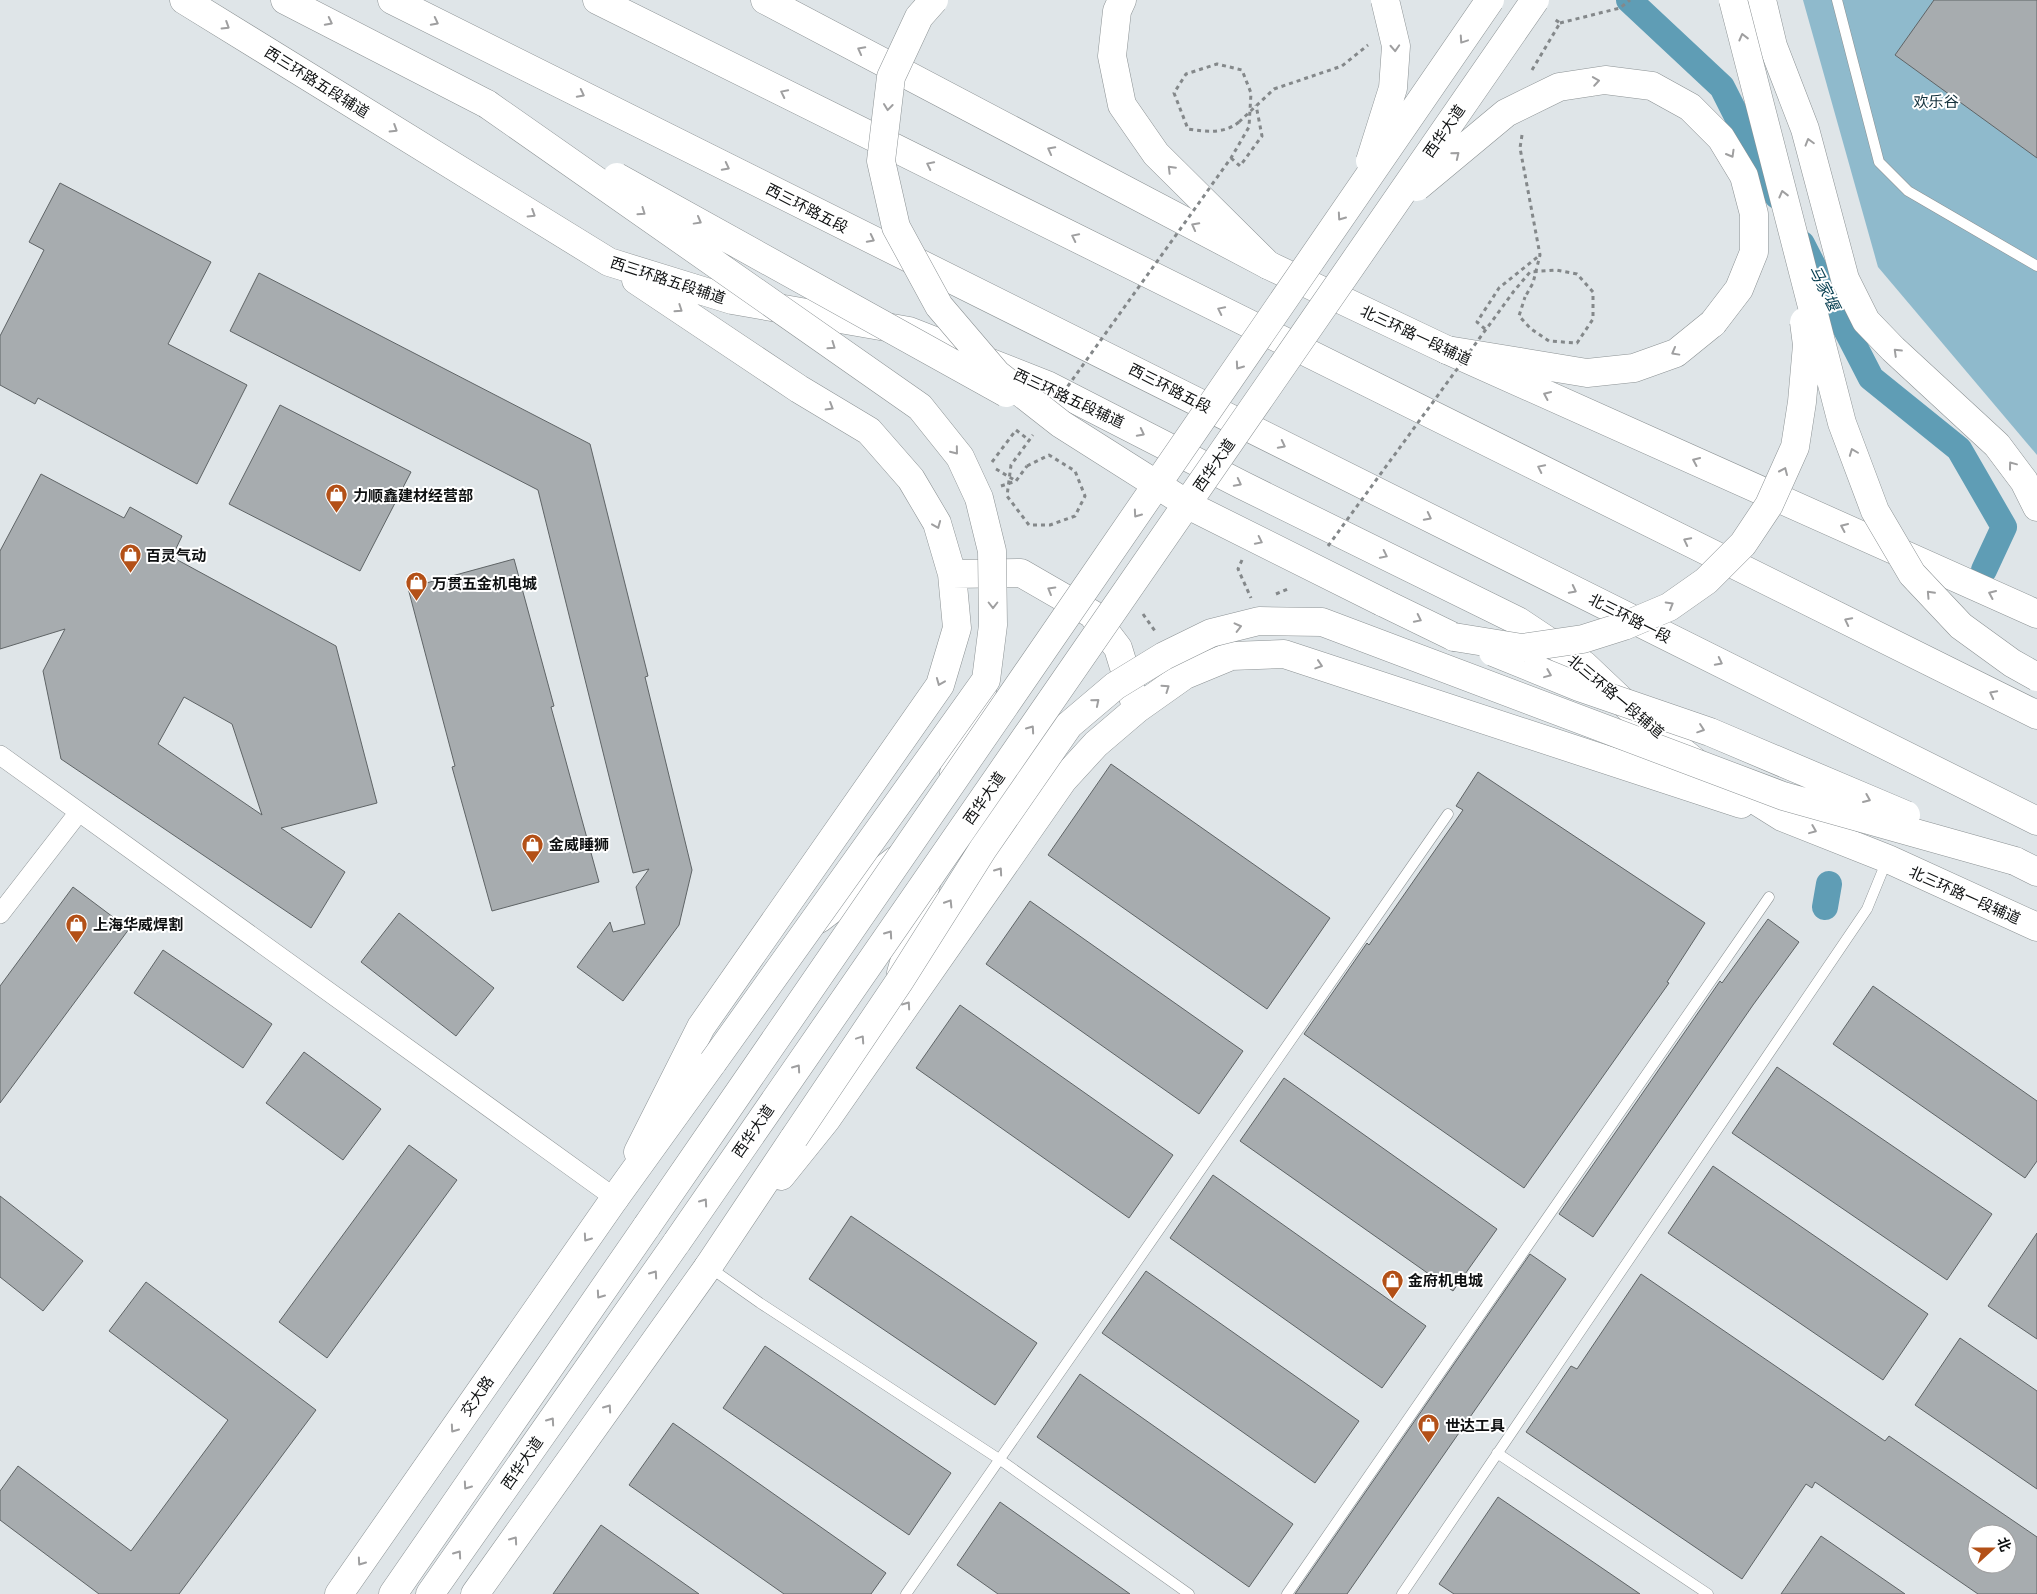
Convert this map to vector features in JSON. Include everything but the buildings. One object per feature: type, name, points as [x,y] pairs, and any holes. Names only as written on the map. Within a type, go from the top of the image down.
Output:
[{"type":"main road","name":"西三环路五段辅道","points":[[184,0],[610,262],[732,300],[909,331],[1047,385],[1195,461]]},
{"type":"main road","points":[[285,0],[487,104],[1060,412]]},
{"type":"main road","name":"西三环路五段","points":[[392,0],[1223,415]]},
{"type":"main road","points":[[597,0],[2037,716]]},
{"type":"main road","points":[[765,0],[1268,265]]},
{"type":"main road","points":[[934,0],[919,17],[892,77],[881,161],[896,227],[939,306],[998,374],[1060,412],[1192,507],[1454,637],[1579,687],[1710,732],[2026,866]]},
{"type":"main road","points":[[1363,186],[1392,88],[1396,46],[1385,0]]},
{"type":"main road","points":[[393,1594],[1490,0]]},
{"type":"main road","points":[[1734,0],[1842,423],[1875,511],[1912,574],[1960,626],[2012,664],[2037,677]]},
{"type":"main road","points":[[1762,0],[1773,46],[1805,130],[1845,278],[1866,321],[1997,445],[2024,480],[2037,507]]},
{"type":"main road","points":[[1120,6],[1112,56],[1122,105],[1156,154],[1268,265]]},
{"type":"main road","name":"西华大道","points":[[430,1594],[677,1242],[1391,208],[1540,7]]},
{"type":"main road","points":[[1391,208],[1506,113],[1559,87],[1605,80],[1652,86],[1690,107],[1722,138],[1744,176],[1754,214],[1754,252],[1739,289],[1713,323],[1676,353],[1634,368],[1587,373],[1447,350]]},
{"type":"main road","points":[[487,104],[920,407],[960,457],[979,498],[992,551],[993,625],[986,680],[950,786]]},
{"type":"main road","points":[[1454,637],[1522,648],[1583,639],[1624,626],[1669,607],[1706,581],[1743,544],[1769,505],[1795,447],[1802,402],[1807,345],[1790,222]]},
{"type":"main road","points":[[610,262],[799,389],[869,431],[911,479],[937,523],[952,574],[957,628],[940,685],[701,1027],[615,1198]]},
{"type":"main road","name":"北三环路一段辅道","points":[[1268,265],[1447,350],[2037,614]]},
{"type":"main road","name":"北三环路一段","points":[[1223,415],[2037,821]]},
{"type":"main road","name":"北三环路一段辅道","points":[[1195,461],[1518,621],[1584,665],[1641,719],[1699,765],[1782,818],[1888,860],[2037,927]]},
{"type":"main road","points":[[952,574],[1021,573],[1092,614],[1118,648],[1136,709]]},
{"type":"main road","points":[[976,810],[1069,725],[1115,686],[1164,656],[1212,633],[1259,621],[1322,622],[1783,796],[2026,866]]},
{"type":"main road","points":[[708,1267],[826,1120],[1063,780],[1096,744],[1136,709],[1185,675],[1231,656],[1284,654],[1782,818]]},
{"type":"main road","points":[[615,1198],[986,680]]},
{"type":"main road","points":[[476,1594],[708,1267],[899,982],[983,849],[1069,725]]},
{"type":"main road","points":[[811,925],[903,854]]},
{"type":"main road","points":[[899,982],[927,879]]},
{"type":"main road","name":"交大路","points":[[339,1594],[615,1198]]},
{"type":"street","points":[[0,755],[615,1198]]},
{"type":"street","points":[[0,914],[79,812]]},
{"type":"lane","points":[[1837,0],[1879,162],[1908,191],[2037,266]]},
{"type":"lane","points":[[906,1594],[1448,814]]},
{"type":"lane","points":[[1402,1594],[1867,908],[1888,860]]},
{"type":"lane","points":[[1287,1594],[1769,896]]},
{"type":"lane","points":[[708,1267],[999,1459],[1189,1594]]},
{"type":"lane","points":[[1497,1453],[1708,1594]]},
{"type":"path","points":[[1528,76],[1560,23],[1620,8],[1630,0]]},
{"type":"path","points":[[1540,7],[1560,23]]},
{"type":"path","points":[[1060,412],[1232,158],[1249,127],[1251,93],[1242,70],[1217,64],[1186,74],[1174,93],[1188,129],[1211,132],[1231,128],[1239,122],[1256,104],[1274,89],[1342,66],[1370,43]]},
{"type":"path","points":[[1232,158],[1240,166],[1262,136],[1256,104]]},
{"type":"path","points":[[1325,550],[1486,329],[1530,272],[1556,270],[1577,274],[1593,292],[1593,319],[1577,343],[1549,340],[1531,329],[1519,316],[1525,297],[1533,283],[1540,255],[1520,148],[1522,130]]},
{"type":"path","points":[[1486,329],[1477,322],[1499,288],[1540,255]]},
{"type":"path","points":[[1016,482],[990,465],[1016,430],[1029,440]]},
{"type":"path","points":[[1027,466],[1049,455],[1075,471],[1085,496],[1075,516],[1050,525],[1029,525],[1007,496],[1011,464],[1035,432]]},
{"type":"path","points":[[1243,555],[1238,569],[1251,598],[1258,600]]},
{"type":"path","points":[[1290,588],[1295,583]]},
{"type":"green space","name":"欢乐谷","points":[[1803,0],[2037,0],[2037,455],[1878,267]]},
{"type":"waterway","name":"马家堰","points":[[1629,0],[1722,87],[1777,196]]},
{"type":"waterway","name":"马家堰","points":[[1802,244],[1871,378],[1959,449],[2004,527],[1984,570]]},
{"type":"waterway","name":"马家堰","points":[[1825,907],[1829,884]]},
{"type":"place","name":"力顺鑫建材经营部","points":[[337,514]]},
{"type":"place","name":"百灵气动","points":[[130,574]]},
{"type":"place","name":"万贯五金机电城","points":[[416,602]]},
{"type":"place","name":"金威睡狮","points":[[533,863]]},
{"type":"place","name":"上海华威焊割","points":[[77,943]]},
{"type":"place","name":"金府机电城","points":[[1392,1299]]},
{"type":"place","name":"世达工具","points":[[1429,1444]]}]
